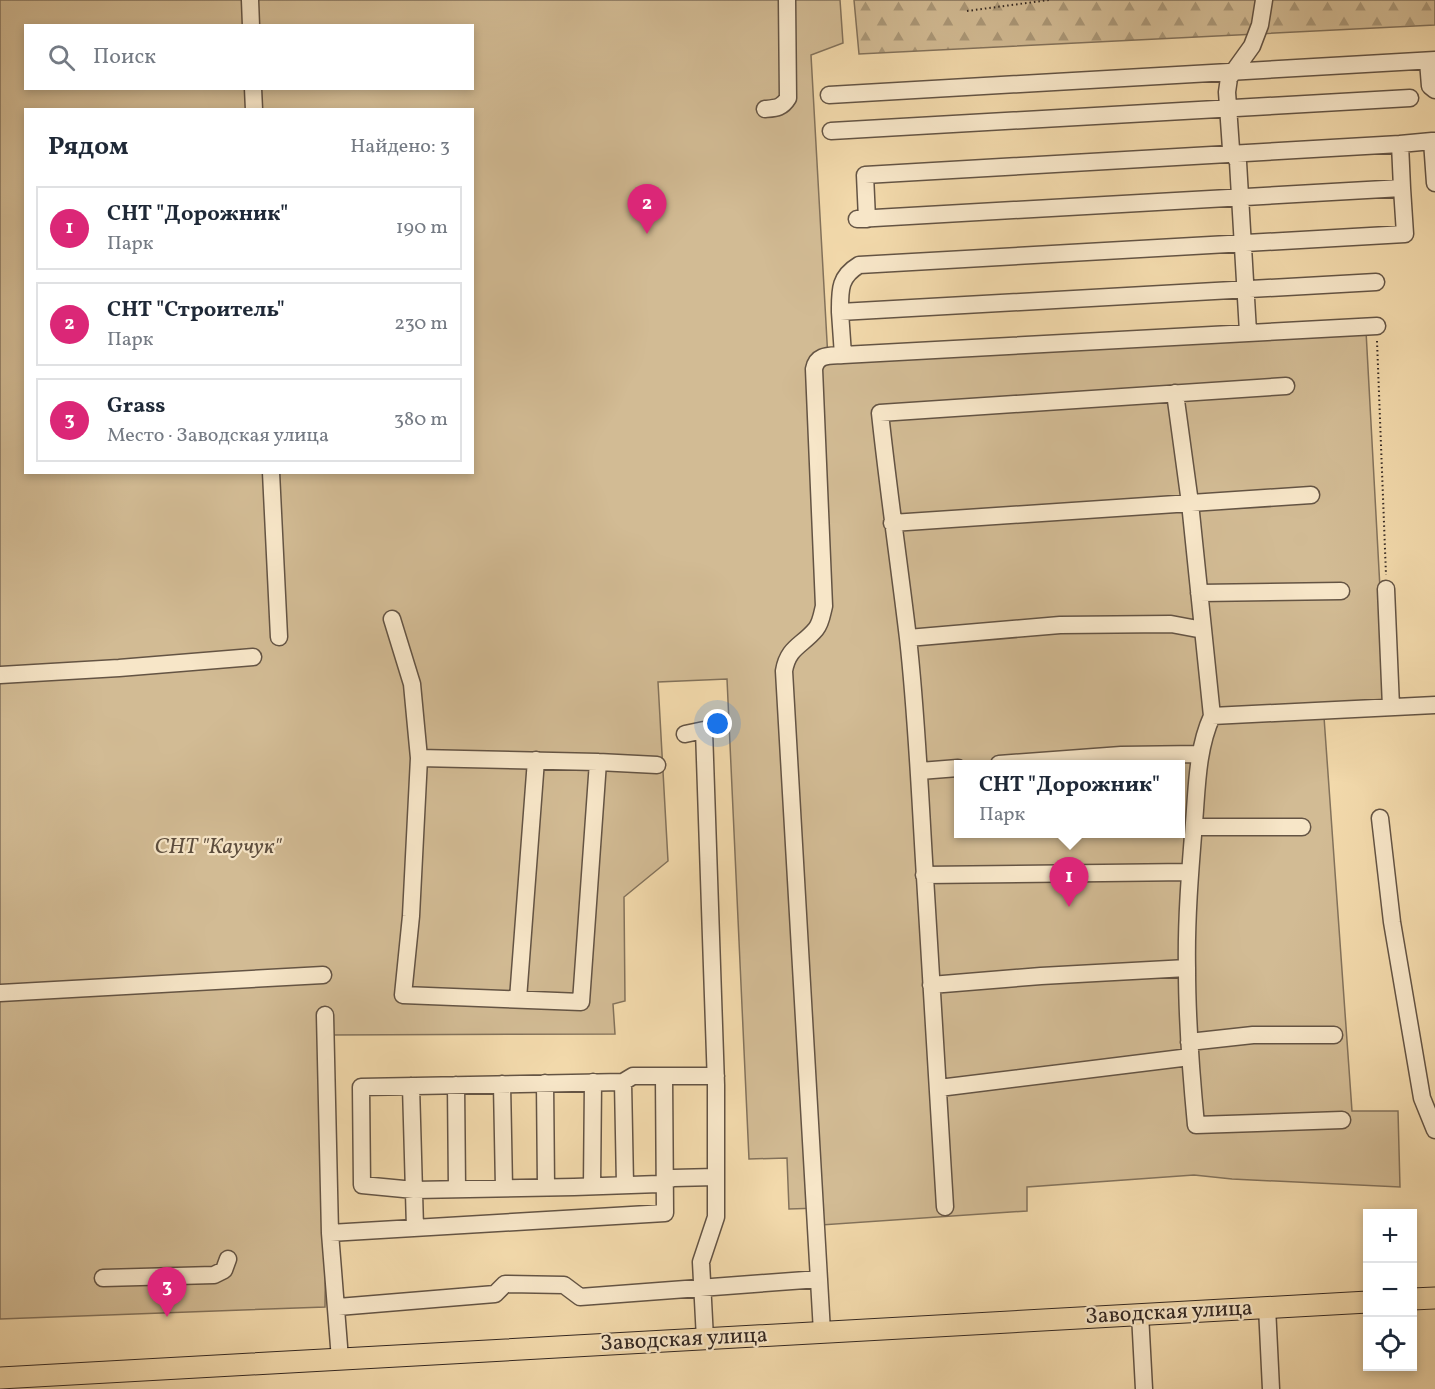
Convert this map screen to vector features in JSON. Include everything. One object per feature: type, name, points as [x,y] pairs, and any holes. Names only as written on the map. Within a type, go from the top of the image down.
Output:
[{"type":"main road","points":[[1417,1299],[1435,1298]]},
{"type":"main road","name":"Заводская улица","points":[[0,1378],[1363,1302]]},
{"type":"street","points":[[250,0],[251,24]]},
{"type":"street","points":[[765,109],[778,108],[784,105],[788,98],[787,0]]},
{"type":"street","points":[[1248,332],[1238,162],[1231,149],[1227,92],[1229,78],[1252,46],[1260,25],[1264,0]]},
{"type":"street","points":[[829,95],[1432,60],[1430,86],[1435,90]]},
{"type":"street","points":[[254,90],[254,108]]},
{"type":"street","points":[[831,130],[1410,98]]},
{"type":"street","points":[[1402,188],[862,219],[865,175],[1433,141],[1435,183]]},
{"type":"street","points":[[843,355],[840,294],[848,272],[859,265],[1405,234],[1400,144]]},
{"type":"street","points":[[840,312],[1376,282]]},
{"type":"street","points":[[822,1332],[784,671],[787,657],[817,628],[824,606],[814,369],[816,361],[820,357],[843,355],[1377,326]]},
{"type":"street","points":[[945,1207],[924,875],[920,771],[908,638],[880,413],[1286,386]]},
{"type":"street","points":[[1175,393],[1190,503],[1212,716],[1204,734],[1200,754],[1190,872],[1187,968],[1196,1125],[1342,1120]]},
{"type":"street","points":[[270,474],[279,637]]},
{"type":"street","points":[[892,523],[1311,495]]},
{"type":"street","points":[[1386,589],[1391,707]]},
{"type":"street","points":[[1199,593],[1341,591]]},
{"type":"street","points":[[392,619],[412,684],[419,758],[411,916],[403,995],[581,1002],[598,762]]},
{"type":"street","points":[[908,638],[1060,625],[1171,624],[1203,630]]},
{"type":"street","points":[[0,675],[253,657]]},
{"type":"street","points":[[1212,716],[1435,705]]},
{"type":"street","points":[[685,734],[704,730],[716,1076],[716,1217],[701,1262],[705,1339]]},
{"type":"street","points":[[1060,760],[1121,755],[1200,754]]},
{"type":"street","points":[[419,758],[657,765]]},
{"type":"street","points":[[518,999],[536,760]]},
{"type":"street","points":[[920,771],[954,768]]},
{"type":"street","points":[[1380,818],[1392,921],[1422,1098],[1435,1130]]},
{"type":"street","points":[[1194,827],[1302,827]]},
{"type":"street","points":[[924,875],[1190,872]]},
{"type":"street","points":[[931,985],[1187,968]]},
{"type":"street","points":[[0,993],[323,975]]},
{"type":"street","points":[[325,1016],[330,1233],[338,1307],[340,1359]]},
{"type":"street","points":[[939,1088],[1190,1049],[1253,1035],[1334,1035]]},
{"type":"street","points":[[716,1076],[633,1076],[623,1082],[362,1087],[363,1185],[414,1190],[504,1188],[658,1184],[674,1178],[716,1177]]},
{"type":"street","points":[[330,1233],[665,1213],[664,1076]]},
{"type":"street","points":[[592,1186],[593,1082]]},
{"type":"street","points":[[623,1082],[625,1185]]},
{"type":"street","points":[[545,1083],[546,1187]]},
{"type":"street","points":[[502,1084],[504,1188]]},
{"type":"street","points":[[456,1085],[457,1189]]},
{"type":"street","points":[[411,1086],[415,1228]]},
{"type":"street","points":[[102,1278],[214,1275],[224,1270],[228,1259]]},
{"type":"street","points":[[338,1307],[495,1294],[505,1284],[564,1285],[580,1297],[819,1279]]},
{"type":"street","points":[[1267,1307],[1271,1389]]},
{"type":"street","points":[[1140,1314],[1144,1389]]},
{"type":"path","points":[[967,11],[1049,0]]},
{"type":"path","points":[[1377,326],[1386,589]]},
{"type":"green space","name":"СНТ \"Каучук\"","points":[[0,0],[840,0],[843,43],[811,55],[828,359],[1366,331],[1386,699],[1323,703],[1352,1111],[1398,1111],[1400,1187],[1194,1175],[1027,1187],[1027,1211],[821,1225],[820,1208],[789,1209],[787,1158],[749,1159],[727,679],[658,682],[668,861],[624,897],[625,1001],[613,1004],[615,1034],[328,1035],[325,1307],[0,1319]]},
{"type":"green space","points":[[854,0],[1435,0],[1435,25],[859,54]]},
{"type":"place","name":"СНТ \"Строитель\"","points":[[647,234]]},
{"type":"place","name":"СНТ \"Дорожник\"","points":[[1069,907]]},
{"type":"place","name":"Grass","points":[[167,1317]]}]
